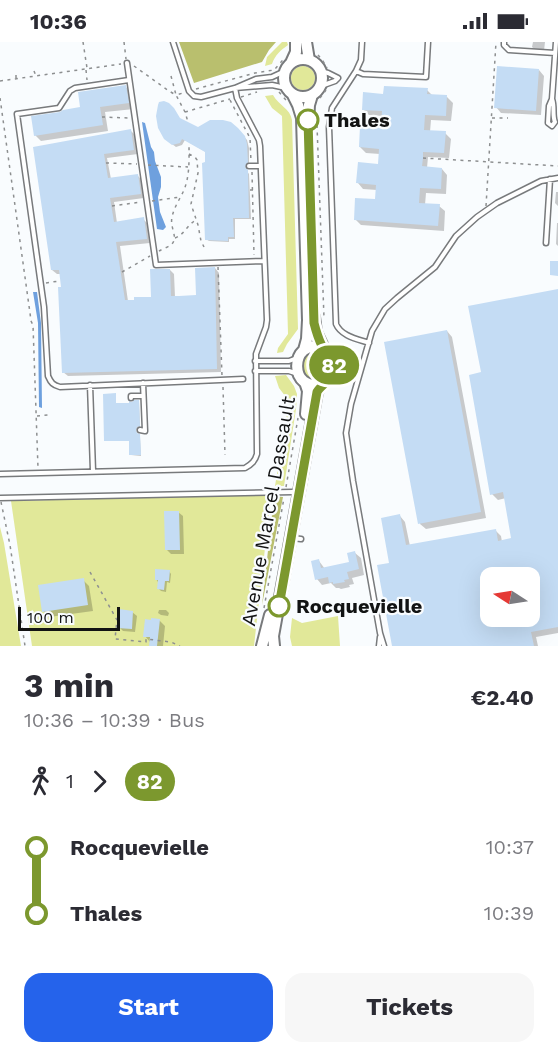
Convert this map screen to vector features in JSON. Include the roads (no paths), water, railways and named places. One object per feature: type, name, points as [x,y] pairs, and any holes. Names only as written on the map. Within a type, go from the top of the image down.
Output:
[{"type":"main road","points":[[306,42],[309,60]]},
{"type":"main road","points":[[288,95],[300,98],[312,95],[321,86],[322,76],[318,66],[309,60],[292,57],[283,76],[288,95],[302,118],[308,339],[297,363],[302,378],[314,385],[324,383],[332,376],[334,365],[331,355],[324,349],[314,323],[308,119],[312,95]]},
{"type":"main road","points":[[301,354],[314,347],[324,349]]},
{"type":"main road","name":"Avenue Marcel Dassault","points":[[262,646],[270,618],[289,491],[308,402],[308,392],[302,378]]},
{"type":"main road","name":"Avenue Marcel Dassault","points":[[274,646],[273,636],[296,538],[317,392],[324,383]]},
{"type":"lane","points":[[173,42],[189,91],[194,96],[201,97],[235,88],[272,85],[288,95]]},
{"type":"lane","points":[[362,42],[361,60],[332,108],[329,127],[336,324],[338,329],[345,334],[369,343]]},
{"type":"lane","points":[[356,71],[363,74],[426,77],[428,42]]},
{"type":"lane","points":[[504,42],[509,50],[555,53]]},
{"type":"lane","points":[[552,99],[555,122],[552,126],[548,123],[547,117],[552,99],[556,42]]},
{"type":"lane","points":[[235,88],[256,78],[272,77],[292,57]]},
{"type":"lane","points":[[127,63],[156,265],[264,261]]},
{"type":"lane","points":[[320,71],[338,78],[321,86]]},
{"type":"lane","points":[[129,80],[75,88],[70,91],[59,108],[17,114],[44,307],[48,376],[51,383],[60,387],[243,379]]},
{"type":"lane","points":[[0,474],[245,468],[252,464],[257,454],[255,362],[267,320],[259,140],[237,98],[235,88]]},
{"type":"lane","points":[[250,166],[260,166]]},
{"type":"lane","points":[[384,646],[352,481],[346,433],[351,404],[372,331],[385,309],[435,267],[456,236],[477,217],[541,181],[558,178]]},
{"type":"lane","points":[[546,243],[550,179]]},
{"type":"lane","points":[[255,362],[289,361],[301,354]]},
{"type":"lane","points":[[334,365],[351,357]]},
{"type":"lane","points":[[255,371],[289,371],[302,378]]},
{"type":"lane","points":[[140,430],[145,431],[142,418],[143,383]]},
{"type":"lane","points":[[90,385],[93,471]]},
{"type":"lane","points":[[131,398],[131,396],[143,396]]},
{"type":"lane","points":[[0,498],[289,491]]},
{"type":"lane","points":[[379,646],[380,633]]},
{"type":"water","points":[[142,122],[145,123],[161,177],[158,197],[160,212],[166,227],[163,230],[157,229]]},
{"type":"water","points":[[33,292],[37,292],[41,323],[42,408],[39,407],[38,323]]},
{"type":"place","name":"Thales","points":[[308,120]]},
{"type":"place","name":"Rocquevielle","points":[[279,606]]}]
